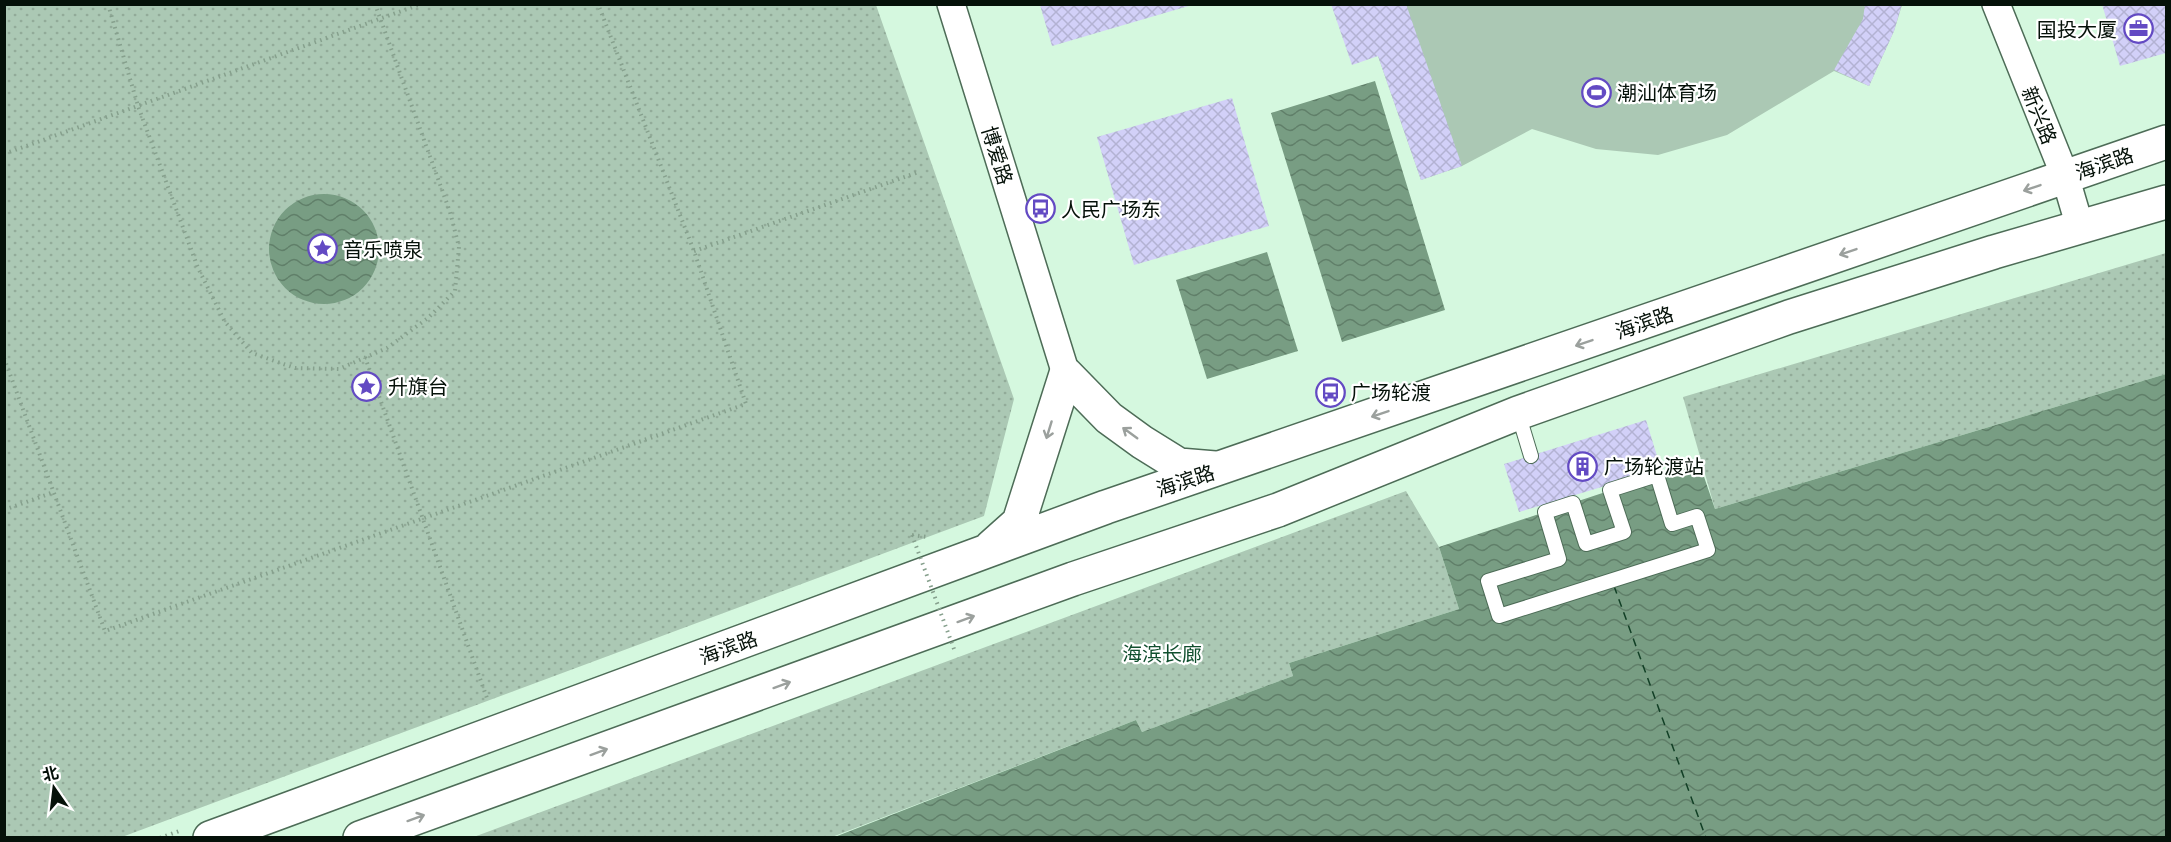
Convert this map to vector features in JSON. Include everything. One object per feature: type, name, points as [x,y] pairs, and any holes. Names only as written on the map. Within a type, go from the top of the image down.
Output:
[{"type":"main road","name":"海滨路","points":[[210,837],[987,551],[2166,142]]},
{"type":"main road","points":[[360,837],[1073,579],[1278,510],[1518,413],[1789,316],[2166,202]]},
{"type":"main road","points":[[987,551],[1018,522],[1066,374],[1109,418],[1179,465],[1220,469]]},
{"type":"street","name":"博爱路","points":[[951,4],[1066,374]]},
{"type":"street","name":"新兴路","points":[[1996,4],[2065,176],[2080,227]]},
{"type":"lane","points":[[1518,413],[1531,456]]},
{"type":"lane","points":[[1657,475],[1672,524],[1697,516],[1708,550],[1498,616],[1488,581],[1559,559],[1545,512],[1573,503],[1586,544],[1623,532],[1610,490],[1628,482],[1657,475]]},
{"type":"path","points":[[108,4],[138,106],[198,268],[225,322],[252,353],[295,368],[339,369],[387,348],[428,318],[455,291],[459,247],[450,212],[375,4]]},
{"type":"path","points":[[4,154],[421,4]]},
{"type":"path","points":[[4,358],[105,631],[422,521],[746,404],[693,251],[598,4]]},
{"type":"path","points":[[693,251],[919,172]]},
{"type":"path","points":[[365,357],[490,705]]},
{"type":"path","points":[[4,510],[54,492]]},
{"type":"path","points":[[912,535],[954,649]]},
{"type":"green space","points":[[5,5],[876,5],[1014,399],[984,516],[122,837],[5,838]]},
{"type":"green space","name":"潮汕体育场","points":[[1331,5],[1902,5],[1894,31],[1869,86],[1834,71],[1727,135],[1658,155],[1596,149],[1532,129],[1462,166],[1421,180],[1378,56]]},
{"type":"green space","points":[[2166,253],[2166,374],[1715,509],[1683,397]]},
{"type":"green space","name":"海滨长廊","points":[[1406,491],[1439,547],[1459,609],[1289,663],[1293,676],[1142,732],[1136,720],[832,837],[471,838]]},
{"type":"water","points":[[1375,81],[1445,310],[1342,342],[1271,113]]},
{"type":"water","points":[[324,194],[345,198],[363,210],[375,228],[379,249],[375,270],[363,288],[345,300],[324,304],[303,300],[285,288],[273,270],[269,249],[273,228],[285,210],[303,198]]},
{"type":"water","points":[[1267,252],[1298,351],[1207,379],[1176,280]]},
{"type":"water","points":[[2166,374],[2166,837],[832,838],[1136,720],[1142,732],[1293,676],[1289,663],[1459,609],[1439,547],[1657,475],[1700,465],[1715,509]]},
{"type":"building","points":[[1331,4],[1406,4],[1462,166],[1421,180],[1378,56],[1352,65]]},
{"type":"building","points":[[1865,4],[1902,4],[1894,31],[1869,86],[1834,70],[1863,19]]},
{"type":"building","name":"国投大厦","points":[[2102,4],[2166,4],[2166,53],[2120,66]]},
{"type":"building","points":[[1040,5],[1192,5],[1052,46]]},
{"type":"building","points":[[1232,98],[1269,226],[1134,265],[1097,137]]},
{"type":"building","name":"广场轮渡站","points":[[1646,420],[1661,469],[1519,512],[1504,464]]},
{"type":"ferry route","points":[[1614,586],[1706,838]]},
{"type":"place","name":"国投大厦","points":[[2138,29]]},
{"type":"place","name":"潮汕体育场","points":[[1596,92]]},
{"type":"place","name":"人民广场东","points":[[1040,209]]},
{"type":"place","name":"音乐喷泉","points":[[322,249]]},
{"type":"place","name":"升旗台","points":[[367,386]]},
{"type":"place","name":"广场轮渡","points":[[1330,392]]},
{"type":"place","name":"广场轮渡站","points":[[1583,466]]}]
